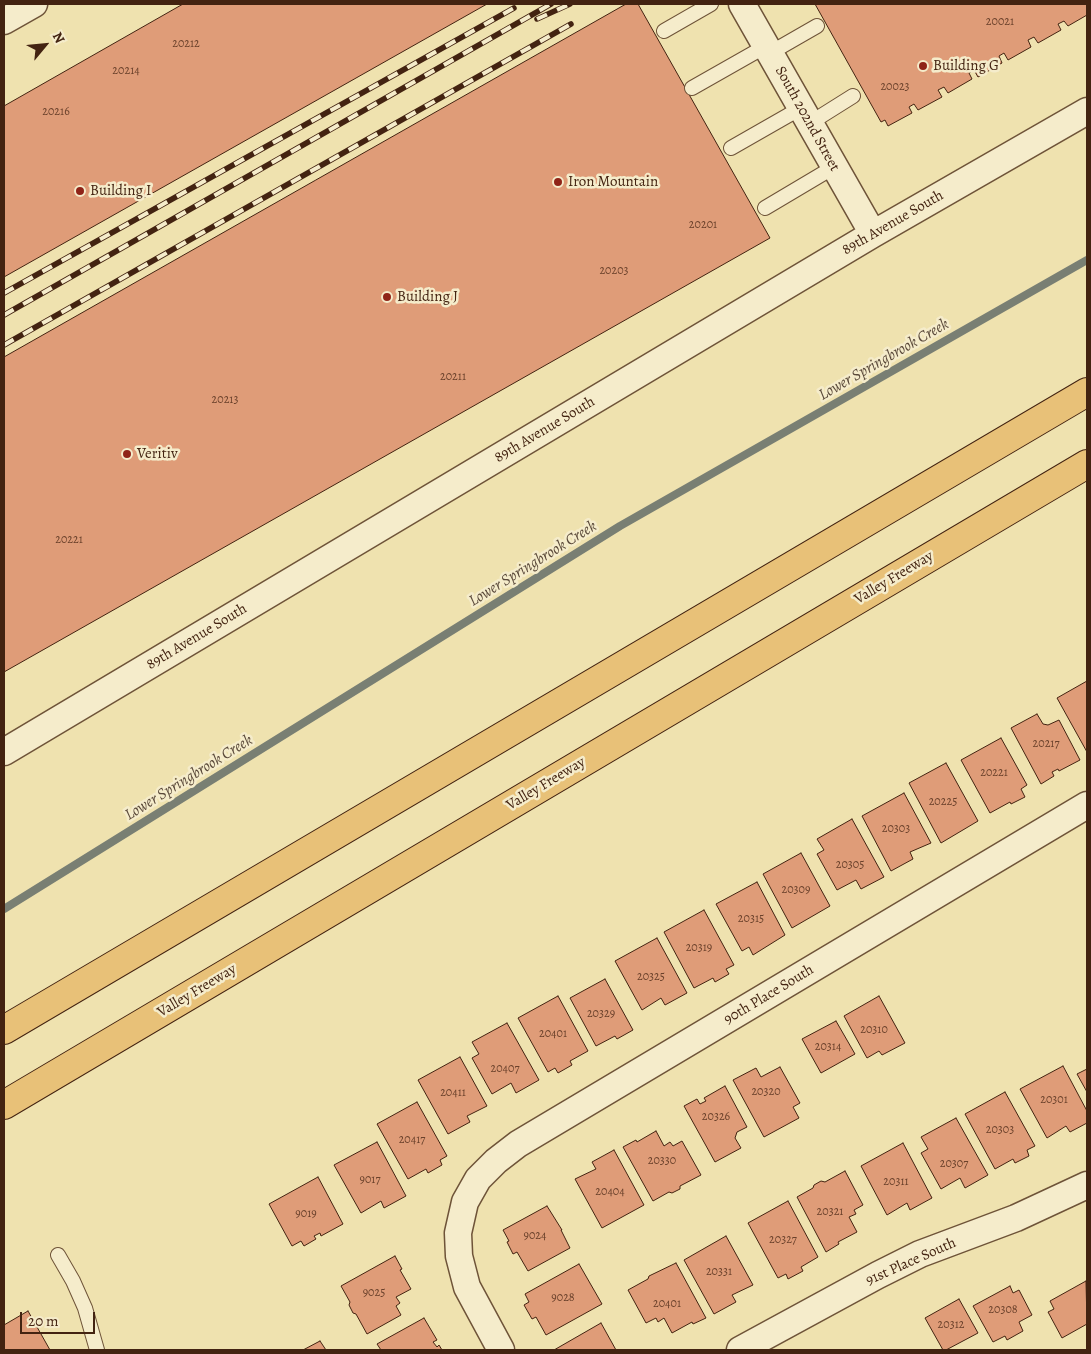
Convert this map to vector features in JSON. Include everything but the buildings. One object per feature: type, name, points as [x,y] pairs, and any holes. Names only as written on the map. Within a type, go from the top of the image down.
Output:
[{"type":"highway","points":[[4,1030],[1087,392]]},
{"type":"highway","name":"Valley Freeway","points":[[4,1105],[1087,464]]},
{"type":"street","points":[[4,20],[34,4]]},
{"type":"street","name":"South 202nd Street","points":[[742,4],[872,234]]},
{"type":"street","name":"89th Avenue South","points":[[4,752],[872,234],[1087,111]]},
{"type":"street","name":"90th Place South","points":[[501,1350],[467,1287],[459,1256],[458,1233],[465,1202],[478,1179],[496,1161],[518,1144],[1087,805]]},
{"type":"street","name":"91st Place South","points":[[740,1350],[920,1254],[1016,1218],[1087,1185]]},
{"type":"lane","points":[[664,31],[711,4]]},
{"type":"lane","points":[[692,88],[817,26]]},
{"type":"lane","points":[[731,148],[854,96]]},
{"type":"lane","points":[[765,208],[834,167]]},
{"type":"lane","points":[[58,1255],[73,1281],[85,1308],[97,1350]]},
{"type":"waterway","name":"Lower Springbrook Creek","points":[[4,909],[620,526],[1087,260]]},
{"type":"railway","points":[[4,315],[551,4]]},
{"type":"railway","points":[[537,19],[570,4]]},
{"type":"railway","points":[[4,293],[514,8]]},
{"type":"railway","points":[[4,345],[571,24]]},
{"type":"place","name":"Building G","points":[[923,66]]},
{"type":"place","name":"Iron Mountain","points":[[558,182]]},
{"type":"place","name":"Building I","points":[[80,191]]},
{"type":"place","name":"Building J","points":[[387,297]]},
{"type":"place","name":"Veritiv","points":[[127,454]]}]
